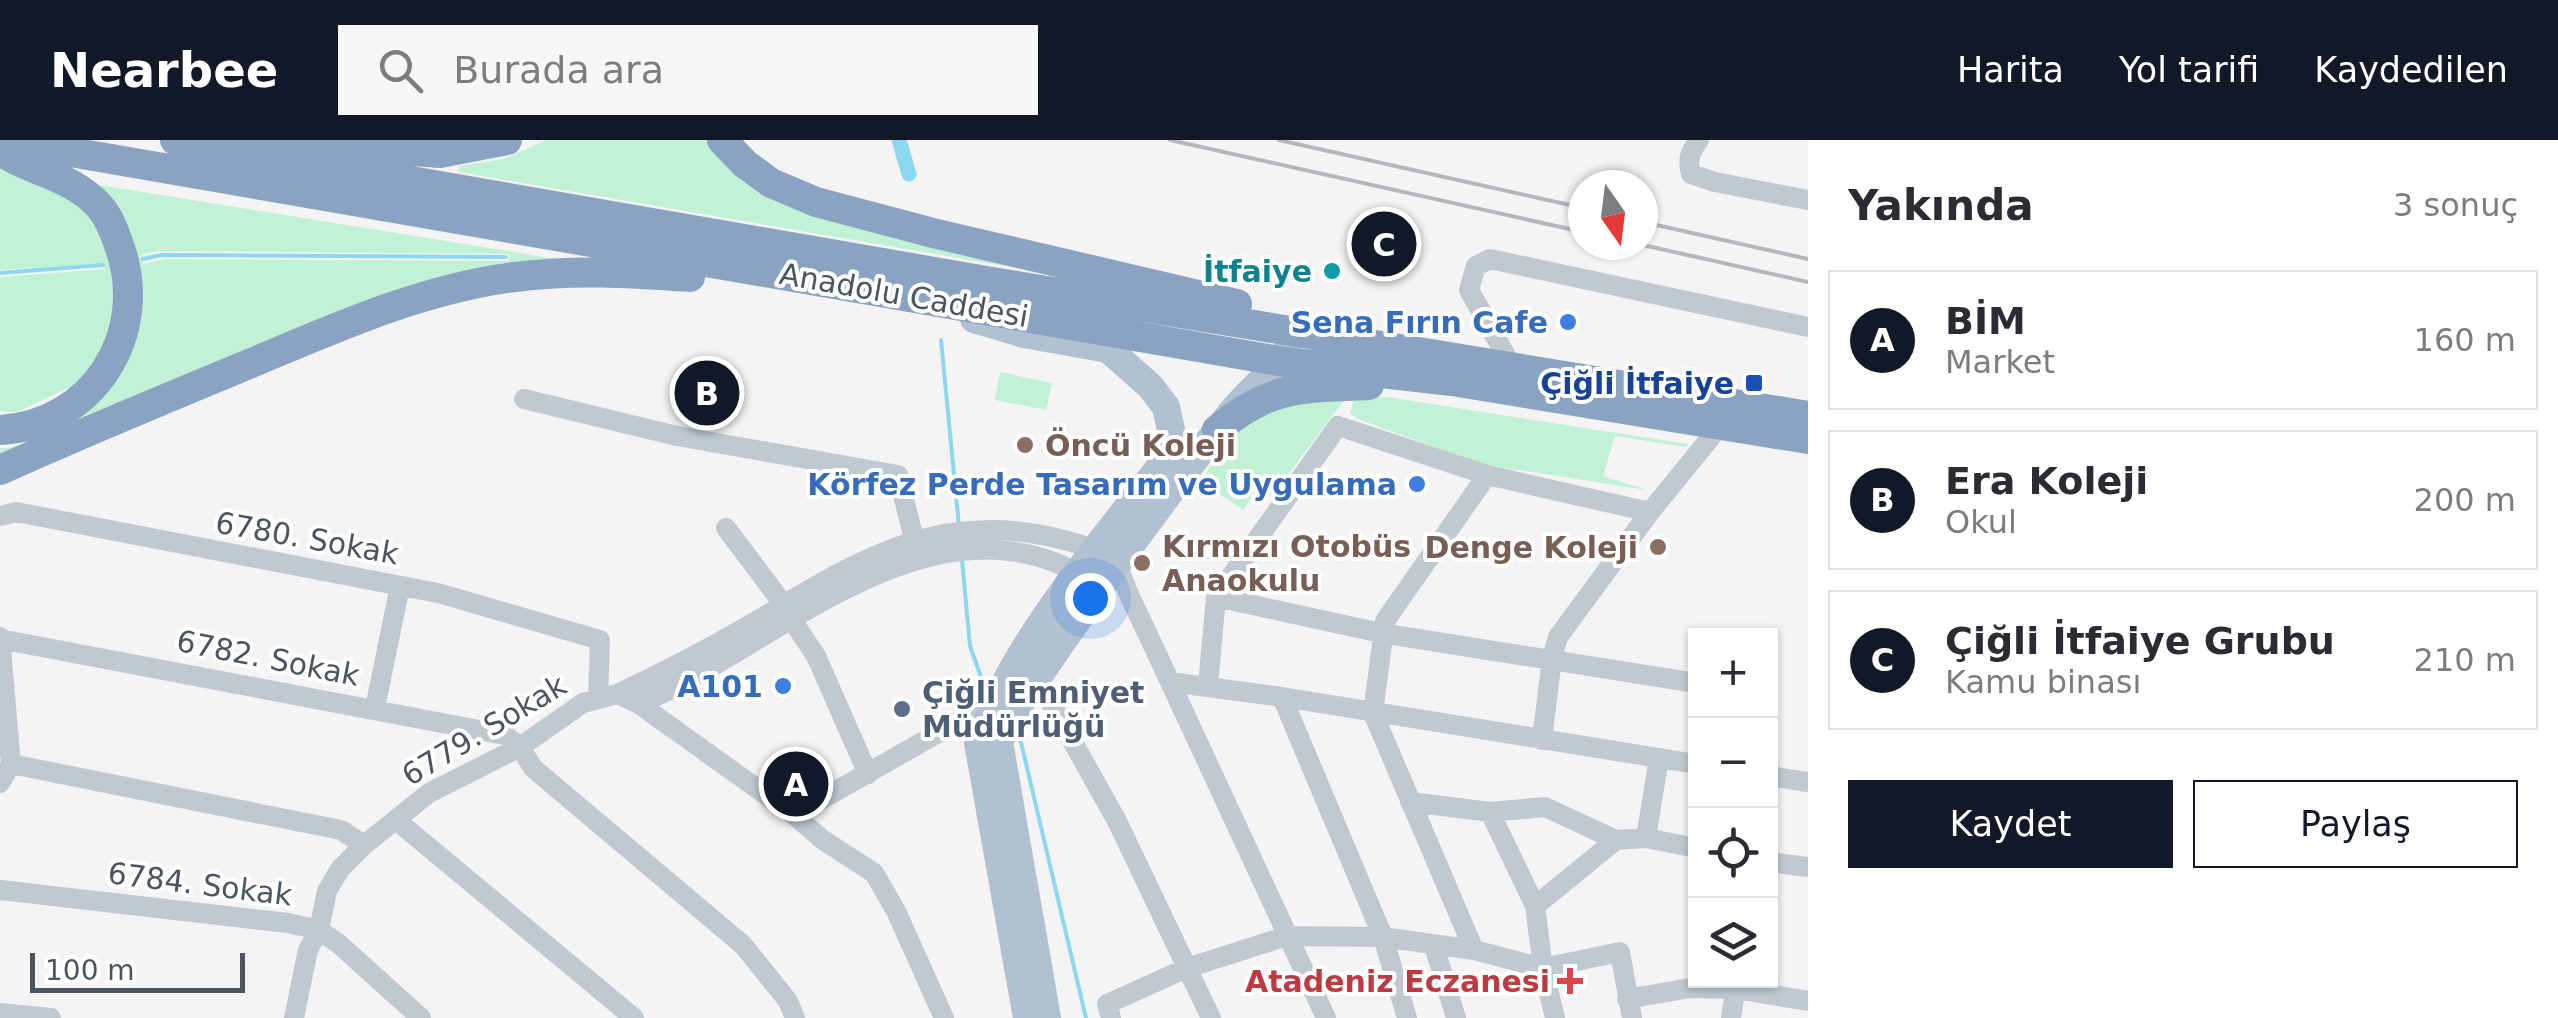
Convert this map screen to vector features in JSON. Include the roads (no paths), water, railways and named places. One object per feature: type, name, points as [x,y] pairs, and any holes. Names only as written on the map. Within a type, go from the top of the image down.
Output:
[{"type":"highway","name":"Anadolu Caddesi","points":[[2,140],[902,296],[1288,347],[1628,385],[1808,416]]},
{"type":"highway","name":"Anadolu Caddesi","points":[[175,140],[1452,381],[1808,439]]},
{"type":"highway","points":[[266,140],[440,153],[507,140]]},
{"type":"highway","points":[[722,140],[771,183],[852,212],[1258,309],[1288,347]]},
{"type":"highway","points":[[0,151],[85,192],[114,231],[126,266],[130,306],[116,353],[79,418]]},
{"type":"highway","points":[[0,470],[79,418],[428,296],[556,272],[612,270],[725,280],[789,276]]},
{"type":"highway","points":[[1217,430],[1245,406],[1276,393],[1452,381]]},
{"type":"highway","points":[[0,430],[22,429],[50,419],[79,418]]},
{"type":"main road","points":[[902,296],[1024,334],[1108,350],[1150,386],[1166,408],[1171,430],[1162,464],[1037,678],[1001,713],[978,743],[1027,1018]]},
{"type":"main road","points":[[1048,1018],[999,742],[1001,713],[1033,637],[1098,569],[1288,347]]},
{"type":"street","points":[[1699,140],[1690,153],[1692,174],[1808,200]]},
{"type":"street","points":[[1514,370],[1469,290],[1476,266],[1490,259],[1808,327]]},
{"type":"street","points":[[524,399],[678,436],[898,475],[914,539]]},
{"type":"street","points":[[1208,685],[1216,597],[1338,426],[1487,474],[1650,512]]},
{"type":"street","points":[[1542,740],[1558,637],[1650,512],[1720,426]]},
{"type":"street","points":[[1474,950],[1374,713],[1385,621],[1487,474]]},
{"type":"street","name":"6780. Sokak","points":[[0,516],[16,512],[438,592],[600,640],[607,697]]},
{"type":"street","points":[[726,528],[816,656],[868,774]]},
{"type":"street","points":[[638,704],[684,685],[847,566],[914,539],[938,545],[1048,536],[1098,569],[1170,682],[1326,1018]]},
{"type":"street","points":[[788,612],[938,545]]},
{"type":"street","points":[[375,708],[400,586]]},
{"type":"street","points":[[1216,597],[1381,632],[1688,682]]},
{"type":"street","name":"6779. Sokak","points":[[294,1018],[308,950],[319,930],[327,891],[340,869],[364,845],[429,793],[520,747],[583,703],[607,697],[788,612]]},
{"type":"street","points":[[0,638],[11,764],[0,782]]},
{"type":"street","name":"6782. Sokak","points":[[0,638],[375,708],[505,736],[520,747]]},
{"type":"street","points":[[1037,678],[1118,821],[1212,1018]]},
{"type":"street","points":[[1170,682],[1688,763]]},
{"type":"street","points":[[607,697],[638,704],[874,873],[896,911],[944,1018]]},
{"type":"street","points":[[1282,697],[1383,938],[1407,1018]]},
{"type":"street","points":[[794,815],[966,717],[1001,713]]},
{"type":"street","points":[[520,747],[533,768],[743,944],[788,1002],[795,1018]]},
{"type":"street","points":[[1646,838],[1659,758]]},
{"type":"street","points":[[11,764],[342,830],[364,845]]},
{"type":"street","points":[[1778,777],[1808,782]]},
{"type":"street","points":[[1410,802],[1490,812],[1545,807],[1616,840],[1646,838],[1688,846]]},
{"type":"street","points":[[1490,812],[1535,906],[1543,968],[1555,1018]]},
{"type":"street","points":[[396,820],[634,1018]]},
{"type":"street","points":[[1535,906],[1616,840]]},
{"type":"street","points":[[1778,863],[1808,867]]},
{"type":"street","name":"6784. Sokak","points":[[0,890],[319,930],[420,1018]]},
{"type":"street","points":[[1110,1018],[1107,1004],[1187,968],[1286,936],[1383,938],[1474,950],[1543,968],[1620,952],[1630,1009],[1690,988]]},
{"type":"street","points":[[1434,946],[1456,1018]]},
{"type":"street","points":[[1731,1018],[1736,988]]},
{"type":"street","points":[[1750,988],[1808,1001]]},
{"type":"street","points":[[0,1013],[51,1018]]},
{"type":"waterway","points":[[899,140],[909,174]]},
{"type":"waterway","points":[[143,259],[161,255],[506,257]]},
{"type":"waterway","points":[[0,273],[103,265]]},
{"type":"waterway","points":[[941,340],[959,526]]},
{"type":"waterway","points":[[962,560],[970,646],[985,688]]},
{"type":"waterway","points":[[1020,738],[1086,1018]]},
{"type":"railway","points":[[1170,140],[1568,229]]},
{"type":"railway","points":[[1279,140],[1568,205]]},
{"type":"railway","points":[[1658,225],[1808,259]]},
{"type":"railway","points":[[1658,248],[1808,282]]},
{"type":"place","name":"Çiğli İtfaiye Grubu","points":[[1384,244]]},
{"type":"place","name":"İtfaiye","points":[[1332,271]]},
{"type":"place","name":"Sena Fırın Cafe","points":[[1568,322]]},
{"type":"place","name":"Çiğli İtfaiye","points":[[1754,383]]},
{"type":"place","name":"Era Koleji","points":[[707,393]]},
{"type":"place","name":"Öncü Koleji","points":[[1025,445]]},
{"type":"place","name":"Körfez Perde Tasarım ve Uygulama","points":[[1417,484]]},
{"type":"place","name":"Denge Koleji","points":[[1658,547]]},
{"type":"place","name":"Kırmızı Otobüs Anaokulu","points":[[1142,563]]},
{"type":"place","name":"A101","points":[[783,686]]},
{"type":"place","name":"Çiğli Emniyet Müdürlüğü","points":[[902,709]]},
{"type":"place","name":"BİM","points":[[796,784]]},
{"type":"place","name":"Atadeniz Eczanesi","points":[[1570,981]]}]
